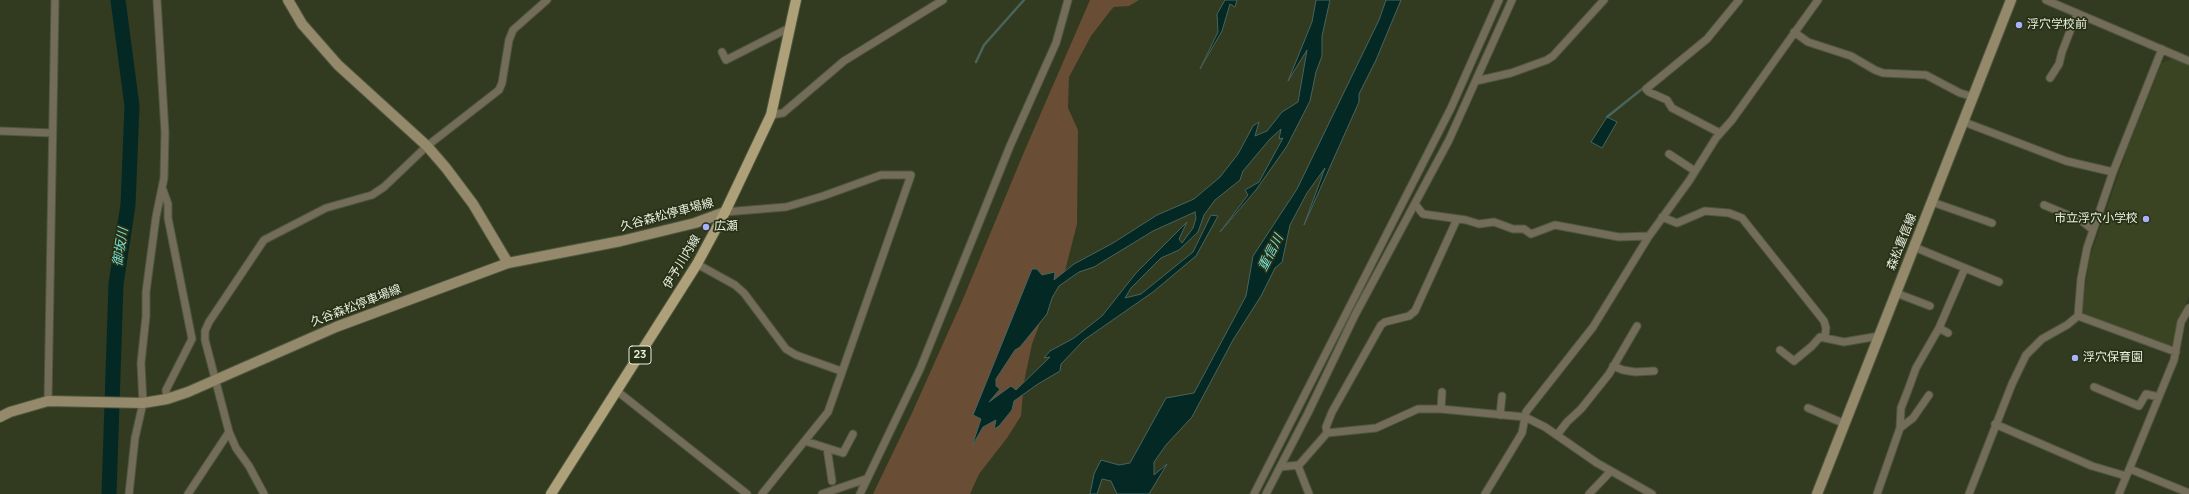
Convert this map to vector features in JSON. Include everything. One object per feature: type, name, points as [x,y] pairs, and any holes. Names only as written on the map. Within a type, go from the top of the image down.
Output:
[{"type":"main road","points":[[288,0],[302,24],[338,65],[427,146],[446,168],[473,204],[508,263]]},
{"type":"main road","name":"伊予川内線","points":[[551,494],[697,264],[725,212],[771,115],[796,0]]},
{"type":"main road","name":"森松重信線","points":[[1817,494],[2011,0]]},
{"type":"main road","name":"久谷森松停車場線","points":[[0,417],[10,412],[48,401],[140,403],[167,398],[188,392],[336,327],[508,263],[614,243],[695,223],[725,212]]},
{"type":"street","points":[[48,401],[55,0]]},
{"type":"street","points":[[129,494],[140,403],[141,362],[146,316],[146,292],[156,218],[163,188],[165,132],[157,0]]},
{"type":"street","points":[[264,494],[249,466],[236,448],[229,432],[205,340],[205,331],[209,322],[258,247],[277,232],[326,208],[372,195],[384,187],[427,146],[499,90],[502,83],[508,40],[513,30],[547,0]]},
{"type":"street","points":[[771,115],[783,113],[844,61],[943,0]]},
{"type":"street","points":[[860,494],[920,369],[1010,146],[1056,43],[1068,0]]},
{"type":"street","points":[[1254,494],[1451,108],[1499,0]]},
{"type":"street","points":[[1266,494],[1356,315],[1415,204],[1476,81],[1512,0]]},
{"type":"street","points":[[1476,81],[1511,73],[1547,60],[1553,56],[1604,0]]},
{"type":"street","points":[[1720,133],[1672,108],[1667,100],[1649,92],[1646,89],[1707,39],[1739,0]]},
{"type":"street","points":[[1485,494],[1522,433],[1525,417],[1593,327],[1662,217],[1720,133],[1732,120],[1818,0]]},
{"type":"street","points":[[2046,0],[2189,61]]},
{"type":"street","points":[[2050,78],[2059,64],[2062,52],[2078,13]]},
{"type":"street","points":[[722,52],[726,60],[785,30],[789,31]]},
{"type":"street","points":[[1794,32],[1808,42],[1851,56],[1883,73],[1926,74],[1960,93],[1974,97]]},
{"type":"street","points":[[1969,494],[1995,424],[2026,355],[2042,339],[2067,325],[2078,316],[2083,267],[2093,230],[2113,172],[2162,49]]},
{"type":"street","points":[[1964,122],[2066,161],[2113,172]]},
{"type":"street","points":[[0,131],[52,133]]},
{"type":"street","points":[[1669,154],[1695,171]]},
{"type":"street","points":[[725,212],[786,207],[823,196],[881,175],[912,175],[828,412],[762,494]]},
{"type":"street","points":[[163,188],[168,204],[168,218],[192,339],[166,390],[167,398]]},
{"type":"street","points":[[1932,202],[1992,223]]},
{"type":"street","points":[[1415,204],[1423,214],[1479,224],[1494,222],[1514,229],[1524,229],[1531,234],[1555,225],[1619,237],[1649,236]]},
{"type":"street","points":[[2044,205],[2082,221],[2093,230]]},
{"type":"street","points":[[1662,217],[1677,223],[1705,211],[1729,213],[1742,218],[1824,321],[1826,328],[1825,337]]},
{"type":"street","points":[[1327,433],[1326,427],[1332,412],[1381,325],[1386,322],[1409,316],[1415,311],[1457,219]]},
{"type":"street","points":[[1914,247],[1999,282]]},
{"type":"street","points":[[697,264],[735,285],[744,294],[786,349],[796,355],[842,371]]},
{"type":"street","points":[[1877,494],[1900,428],[1901,408],[1916,368],[1939,328],[1965,268]]},
{"type":"street","points":[[1896,293],[1930,306]]},
{"type":"street","points":[[2119,494],[2176,352],[2181,322],[2189,308]]},
{"type":"street","points":[[2078,316],[2176,352]]},
{"type":"street","points":[[1557,435],[1567,422],[1581,409],[1613,366],[1637,326]]},
{"type":"street","points":[[1939,328],[1948,333]]},
{"type":"street","points":[[1780,350],[1794,361],[1820,337],[1844,342],[1879,336]]},
{"type":"street","points":[[1613,366],[1635,372],[1654,371]]},
{"type":"street","points":[[2094,387],[2139,406],[2146,394],[2159,397]]},
{"type":"street","points":[[617,391],[747,494]]},
{"type":"street","points":[[1441,409],[1442,392]]},
{"type":"street","points":[[1900,428],[1913,418],[1929,395]]},
{"type":"street","points":[[1500,415],[1502,396]]},
{"type":"street","points":[[1808,408],[1845,424]]},
{"type":"street","points":[[1280,467],[1298,466],[1305,461],[1318,441],[1327,433],[1376,428],[1418,409],[1441,409],[1525,417],[1557,435],[1611,471],[1652,494]]},
{"type":"street","points":[[1995,424],[2092,466],[2126,476]]},
{"type":"street","points":[[188,494],[229,432]]},
{"type":"street","points":[[805,441],[843,453],[853,434]]},
{"type":"street","points":[[827,448],[832,481]]},
{"type":"street","points":[[1298,466],[1309,494]]},
{"type":"street","points":[[2130,469],[2189,493]]},
{"type":"street","points":[[1589,494],[1611,471]]},
{"type":"street","points":[[822,494],[866,479]]},
{"type":"shaded area","points":[[1090,0],[1139,0],[1129,6],[1114,7],[1111,10],[1091,36],[1069,77],[1068,108],[1078,130],[1077,224],[1065,271],[1049,299],[1032,344],[1024,382],[1021,416],[1007,438],[979,474],[970,494],[873,494],[912,413],[963,299],[1024,152]]},
{"type":"shaded area","name":"市立浮穴小学校","points":[[2174,58],[2189,64],[2189,296],[2174,333],[2174,343],[2168,347],[2084,315],[2082,308],[2090,257],[2127,150],[2162,63]]},
{"type":"water","points":[[1225,0],[1237,0],[1235,7],[1230,4],[1222,31],[1200,69],[1218,32],[1217,14]]},
{"type":"water","points":[[1316,0],[1330,0],[1322,36],[1322,56],[1316,72],[1310,101],[1287,146],[1256,190],[1220,232],[1248,195],[1245,190],[1259,182],[1283,138],[1279,139],[1281,129],[1270,139],[1243,171],[1240,180],[1215,200],[1204,215],[1198,232],[1179,250],[1161,258],[1131,288],[1125,298],[1141,294],[1193,252],[1211,215],[1218,216],[1196,256],[1153,292],[1084,340],[1061,364],[1060,371],[1014,401],[1012,410],[999,426],[994,429],[996,420],[983,427],[972,446],[981,419],[973,415],[1032,269],[1037,269],[1042,275],[1055,272],[1054,280],[1074,264],[1113,243],[1157,215],[1194,199],[1220,177],[1238,154],[1253,126],[1259,122],[1255,136],[1267,131],[1282,112],[1298,102],[1307,50],[1288,81],[1312,22]],"holes":[[[1195,212],[1196,218],[1193,228],[1182,243],[1179,239],[1187,222],[1136,273],[1102,316],[1074,338],[1050,351],[1044,358],[1050,357],[1016,390],[1011,386],[989,402],[1000,389],[996,386],[996,379],[1015,350],[1020,347],[1047,314],[1052,298],[1059,286],[1079,272],[1094,267],[1153,231]]]},
{"type":"water","name":"重信川","points":[[1386,0],[1401,0],[1376,60],[1359,94],[1359,102],[1304,225],[1325,168],[1307,193],[1290,225],[1282,262],[1275,268],[1261,296],[1233,340],[1192,417],[1166,445],[1154,462],[1154,475],[1167,464],[1149,494],[1117,494],[1111,481],[1102,479],[1097,494],[1090,494],[1094,474],[1101,460],[1119,465],[1130,463],[1166,398],[1194,393],[1246,296],[1253,256],[1297,189],[1379,20]]},
{"type":"water","points":[[1607,117],[1617,122],[1602,148],[1591,142]]},
{"type":"waterway","name":"御坂川","points":[[109,494],[116,284],[128,205],[132,106],[118,0]]},
{"type":"waterway","points":[[976,62],[984,45],[1024,0]]},
{"type":"waterway","points":[[1607,117],[1642,89]]},
{"type":"place","name":"浮穴学校前","points":[[2019,25]]},
{"type":"place","name":"市立浮穴小学校","points":[[2146,219]]},
{"type":"place","name":"広瀬","points":[[706,227]]},
{"type":"place","name":"浮穴保育園","points":[[2075,358]]}]
